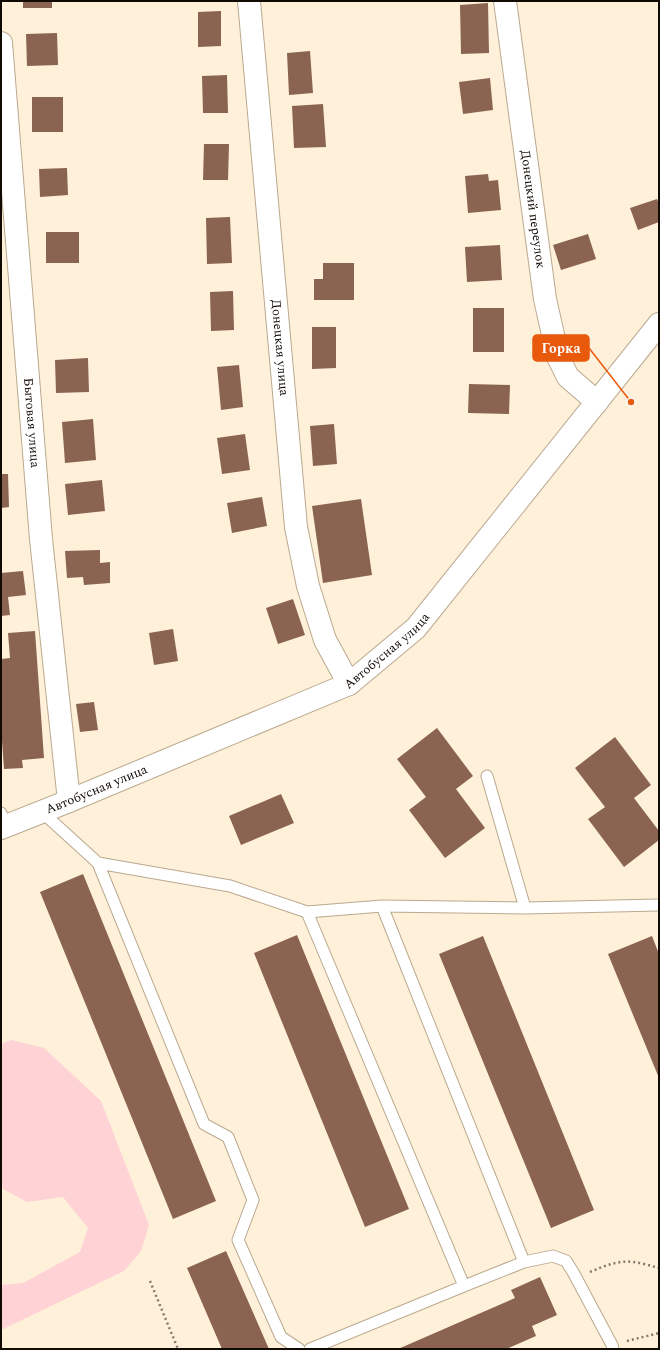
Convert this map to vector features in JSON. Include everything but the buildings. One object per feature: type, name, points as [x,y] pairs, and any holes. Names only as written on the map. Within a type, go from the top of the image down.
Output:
[{"type":"street","name":"Донецкая улица","points":[[249,1],[296,527],[308,586],[326,640],[349,684]]},
{"type":"street","name":"Донецкий переулок","points":[[505,1],[545,299],[558,357],[568,377],[597,402]]},
{"type":"street","name":"Бытовая улица","points":[[1,43],[41,539],[69,801]]},
{"type":"street","name":"Автобусная улица","points":[[2,822],[42,812],[349,684],[416,628],[659,324]]},
{"type":"lane","points":[[487,776],[525,908]]},
{"type":"lane","points":[[42,812],[98,863],[204,1124],[228,1137],[253,1200],[238,1240],[281,1337],[299,1349]]},
{"type":"lane","points":[[98,863],[230,886],[306,912],[382,906],[525,908],[659,905]]},
{"type":"lane","points":[[382,906],[524,1262]]},
{"type":"lane","points":[[306,912],[464,1286]]},
{"type":"lane","points":[[310,1349],[524,1262],[553,1256],[566,1261],[613,1349]]},
{"type":"path","points":[[575,1278],[607,1265],[622,1262],[634,1262],[659,1268]]},
{"type":"path","points":[[150,1281],[178,1349]]},
{"type":"shaded area","points":[[11,1040],[44,1048],[101,1101],[149,1225],[141,1251],[124,1271],[1,1330],[1,1285],[23,1283],[80,1252],[88,1228],[63,1197],[27,1202],[1,1188],[1,1044]]},
{"type":"place","name":"Горка","points":[[631,402]]}]
